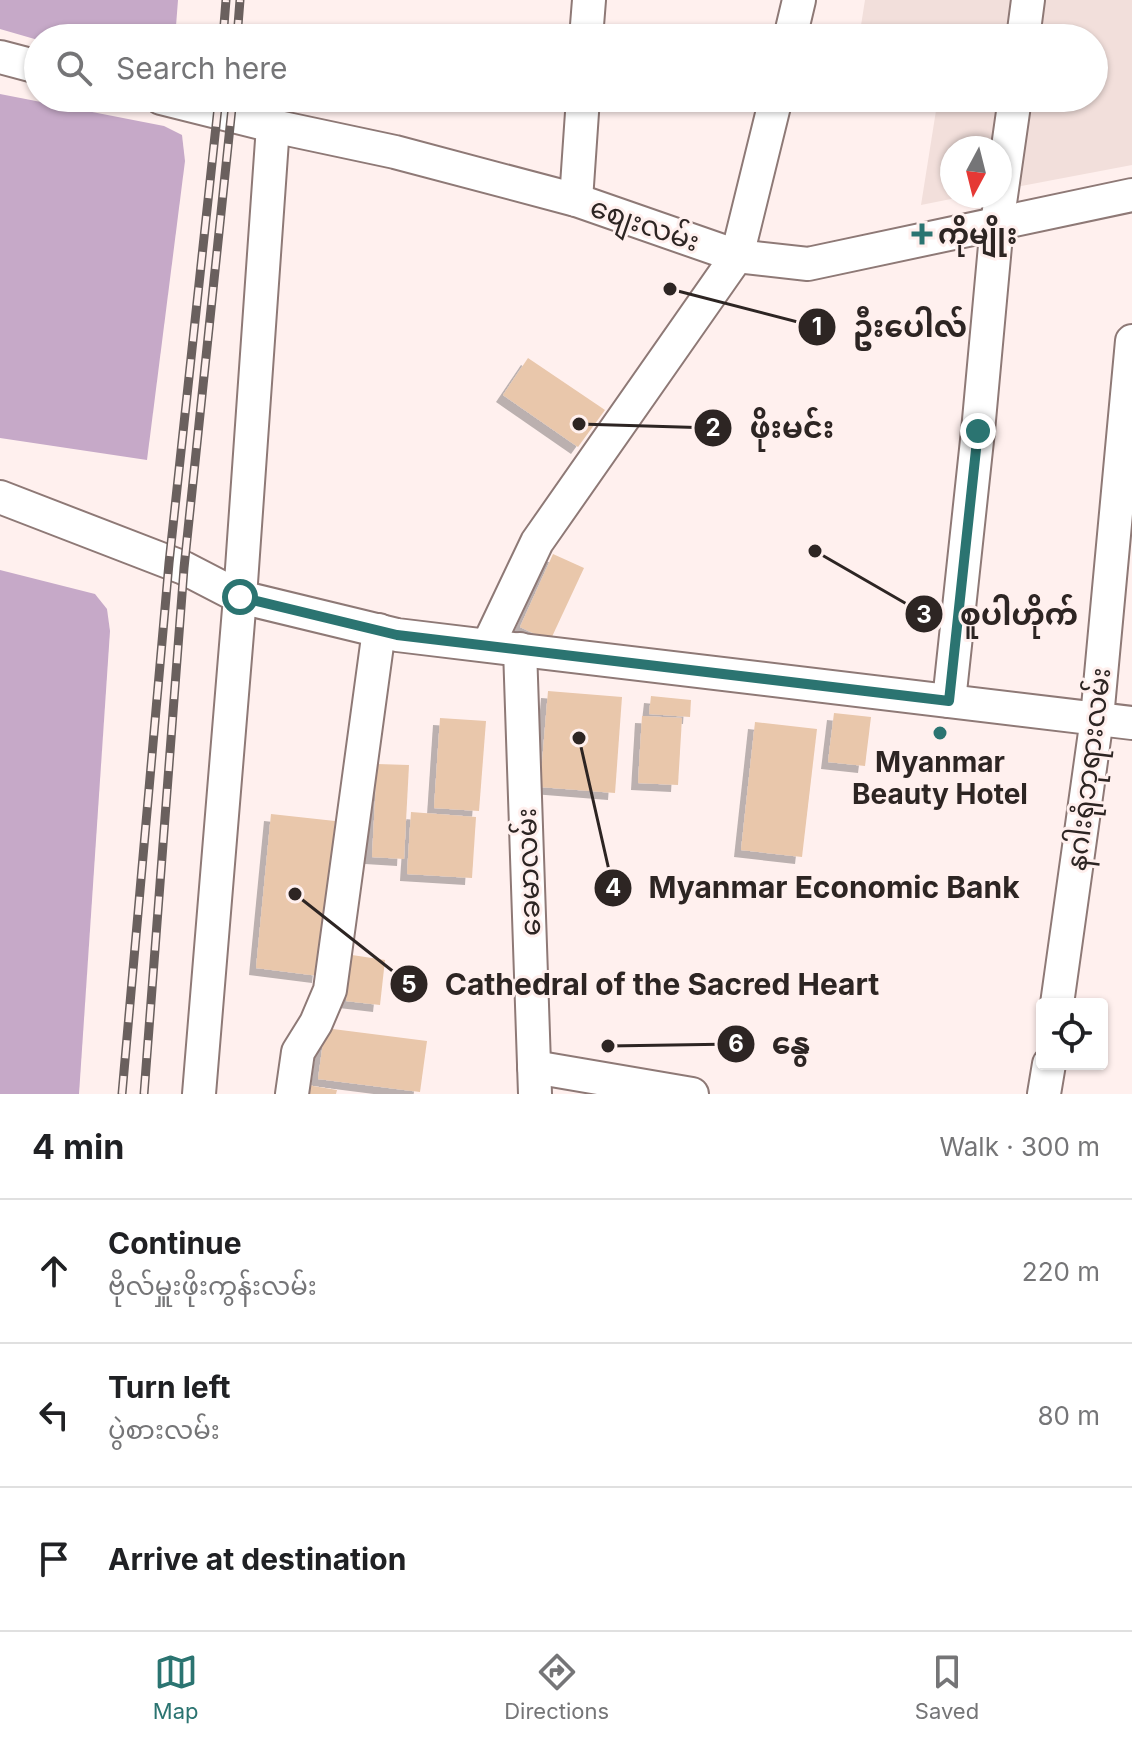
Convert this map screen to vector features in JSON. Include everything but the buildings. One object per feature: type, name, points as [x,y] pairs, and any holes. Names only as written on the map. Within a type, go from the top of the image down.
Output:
[{"type":"street","points":[[587,24],[589,0]]},
{"type":"street","points":[[793,24],[799,0]]},
{"type":"street","points":[[1025,24],[1028,0]]},
{"type":"street","points":[[0,57],[24,63]]},
{"type":"street","name":"စျေးလမ်း","points":[[217,112],[395,152],[576,200],[737,256],[808,264],[1132,195]]},
{"type":"street","points":[[576,200],[582,112]]},
{"type":"street","points":[[488,645],[537,542],[737,256],[773,112]]},
{"type":"street","points":[[949,701],[997,224],[1013,112]]},
{"type":"street","points":[[199,1094],[240,597],[273,126]]},
{"type":"street","name":"နဂါးရုံဘုရားလမ်း","points":[[1058,998],[1097,718],[1128,436],[1132,341]]},
{"type":"street","points":[[0,497],[184,568],[240,597],[397,635],[1132,723]]},
{"type":"street","points":[[292,1094],[298,1052],[316,1023],[330,990],[379,630]]},
{"type":"street","name":"ခေမာလမ်း","points":[[520,649],[535,1081]]},
{"type":"street","points":[[1044,1094],[1048,1070]]},
{"type":"street","points":[[535,1081],[692,1094]]},
{"type":"shaded area","points":[[0,0],[178,0],[176,24],[24,24],[24,36],[0,29]]},
{"type":"shaded area","points":[[865,0],[1132,0],[1132,165],[1012,188],[1012,136],[940,136],[940,201],[921,205],[936,112],[1108,112],[1108,24],[861,24]]},
{"type":"shaded area","points":[[0,94],[24,99],[24,112],[92,112],[164,126],[182,135],[185,161],[147,460],[0,438]]},
{"type":"shaded area","points":[[0,570],[95,594],[107,609],[110,631],[79,1094],[0,1094]]},
{"type":"railway","points":[[224,24],[226,0]]},
{"type":"railway","points":[[238,24],[240,0]]},
{"type":"railway","points":[[122,1094],[169,563],[217,112]]},
{"type":"railway","points":[[144,1094],[184,568],[232,112]]},
{"type":"place","name":"ကိုမျိုး","points":[[922,234]]},
{"type":"place","name":"ဦးပေါလ်","points":[[670,289]]},
{"type":"place","name":"ဖိုးမင်း","points":[[579,424]]},
{"type":"place","name":"စူပါဟိုက်","points":[[815,551]]},
{"type":"place","name":"Myanmar Beauty Hotel","points":[[940,733]]},
{"type":"place","name":"Myanmar Economic Bank","points":[[579,738]]},
{"type":"place","name":"Cathedral of the Sacred Heart","points":[[295,894]]},
{"type":"place","name":"နွေ","points":[[608,1046]]},
{"type":"route","points":[[240,597],[397,635],[949,701],[978,431]]}]
